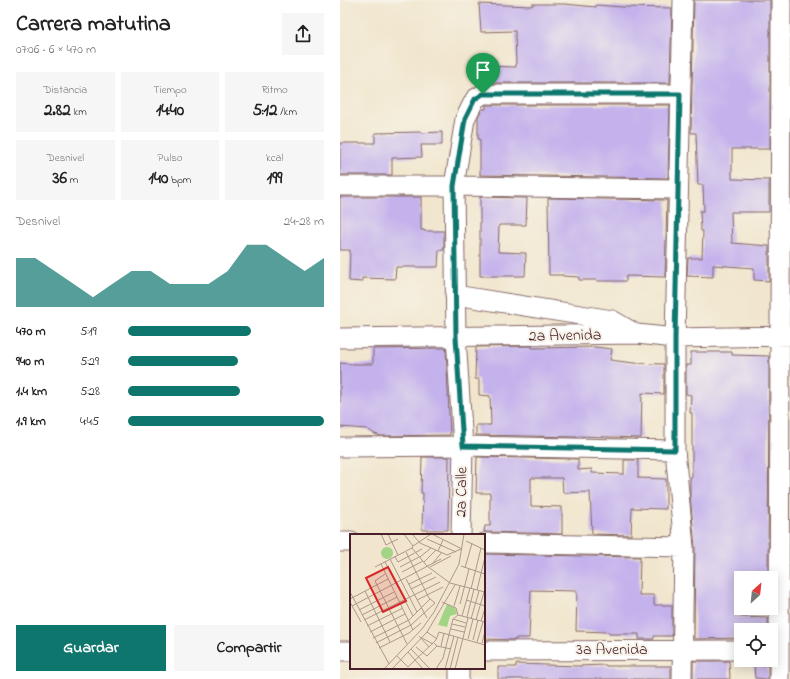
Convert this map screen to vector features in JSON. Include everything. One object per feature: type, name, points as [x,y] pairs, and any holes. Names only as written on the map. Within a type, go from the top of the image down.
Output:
[{"type":"street","points":[[682,679],[684,547],[675,450],[675,338],[683,0]]},
{"type":"street","points":[[779,679],[785,336],[781,0]]},
{"type":"street","name":"2a Calle","points":[[461,534],[463,446],[456,337],[454,186],[465,119],[475,99],[483,94],[680,94]]},
{"type":"street","points":[[340,186],[678,189]]},
{"type":"street","points":[[455,295],[612,320],[637,334]]},
{"type":"street","name":"2a Avenida","points":[[340,338],[637,334],[675,338],[785,336]]},
{"type":"street","points":[[340,447],[463,446],[675,450]]},
{"type":"street","points":[[485,543],[684,547]]},
{"type":"street","name":"3a Avenida","points":[[485,651],[734,650]]},
{"type":"building","points":[[694,0],[770,0],[770,149],[732,149],[732,179],[769,180],[769,212],[731,212],[732,243],[769,246],[769,281],[754,280],[754,268],[713,265],[713,277],[687,276],[688,258],[702,258],[703,231],[701,231],[700,211],[704,211],[703,185],[698,185],[696,133],[691,133]]},
{"type":"building","points":[[479,4],[532,6],[532,4],[565,4],[596,7],[596,5],[672,8],[670,83],[487,83],[487,66],[516,67],[515,31],[481,32]]},
{"type":"building","points":[[486,105],[670,105],[668,178],[480,175],[480,139],[478,139],[478,117],[482,109],[486,109]]},
{"type":"building","points":[[442,132],[442,145],[421,145],[422,157],[392,158],[392,175],[340,175],[340,143],[375,143],[375,133]]},
{"type":"building","points":[[340,197],[421,197],[421,230],[444,231],[444,250],[439,250],[438,267],[396,267],[395,279],[362,278],[362,282],[349,281],[350,250],[340,250]]},
{"type":"building","points":[[480,197],[527,198],[526,225],[499,225],[498,252],[526,253],[525,276],[480,276]]},
{"type":"building","points":[[548,198],[667,200],[665,277],[626,276],[626,281],[597,281],[579,280],[579,277],[563,275],[549,275]]},
{"type":"building","points":[[532,346],[532,348],[595,347],[612,349],[610,360],[634,363],[664,364],[664,394],[642,393],[641,438],[476,435],[476,425],[491,425],[490,396],[479,395],[479,379],[475,379],[476,347]]},
{"type":"building","points":[[446,348],[450,435],[381,436],[367,429],[340,427],[340,363],[373,364],[373,349]]},
{"type":"building","points":[[691,352],[732,352],[732,355],[769,356],[768,571],[734,571],[734,615],[741,615],[741,617],[768,618],[768,623],[734,623],[734,638],[694,639],[695,547],[690,495],[690,477],[692,477],[692,413],[690,413],[691,395],[686,394],[686,365],[691,365]]},
{"type":"building","points":[[422,457],[449,457],[448,530],[422,530]]},
{"type":"building","points":[[477,457],[578,459],[578,470],[592,469],[592,473],[624,474],[624,460],[638,460],[638,478],[666,479],[666,509],[632,508],[631,535],[592,534],[590,492],[563,493],[562,478],[531,478],[531,506],[562,507],[562,534],[484,532],[485,526],[490,526],[490,493],[476,493]]},
{"type":"building","points":[[485,554],[640,557],[639,595],[654,595],[654,605],[672,605],[672,636],[654,636],[654,639],[639,639],[639,634],[609,634],[609,632],[576,631],[577,591],[531,590],[529,638],[516,638],[516,640],[485,639]]},
{"type":"building","points":[[693,661],[729,661],[730,679],[693,679]]},
{"type":"building","points":[[516,664],[671,666],[671,679],[498,679],[498,667],[516,667]]},
{"type":"building","points":[[754,667],[768,667],[768,679],[755,678]]},
{"type":"route","points":[[483,94],[680,94],[675,338],[675,450],[463,446],[456,337],[454,186],[465,119],[475,99],[483,94]]}]
